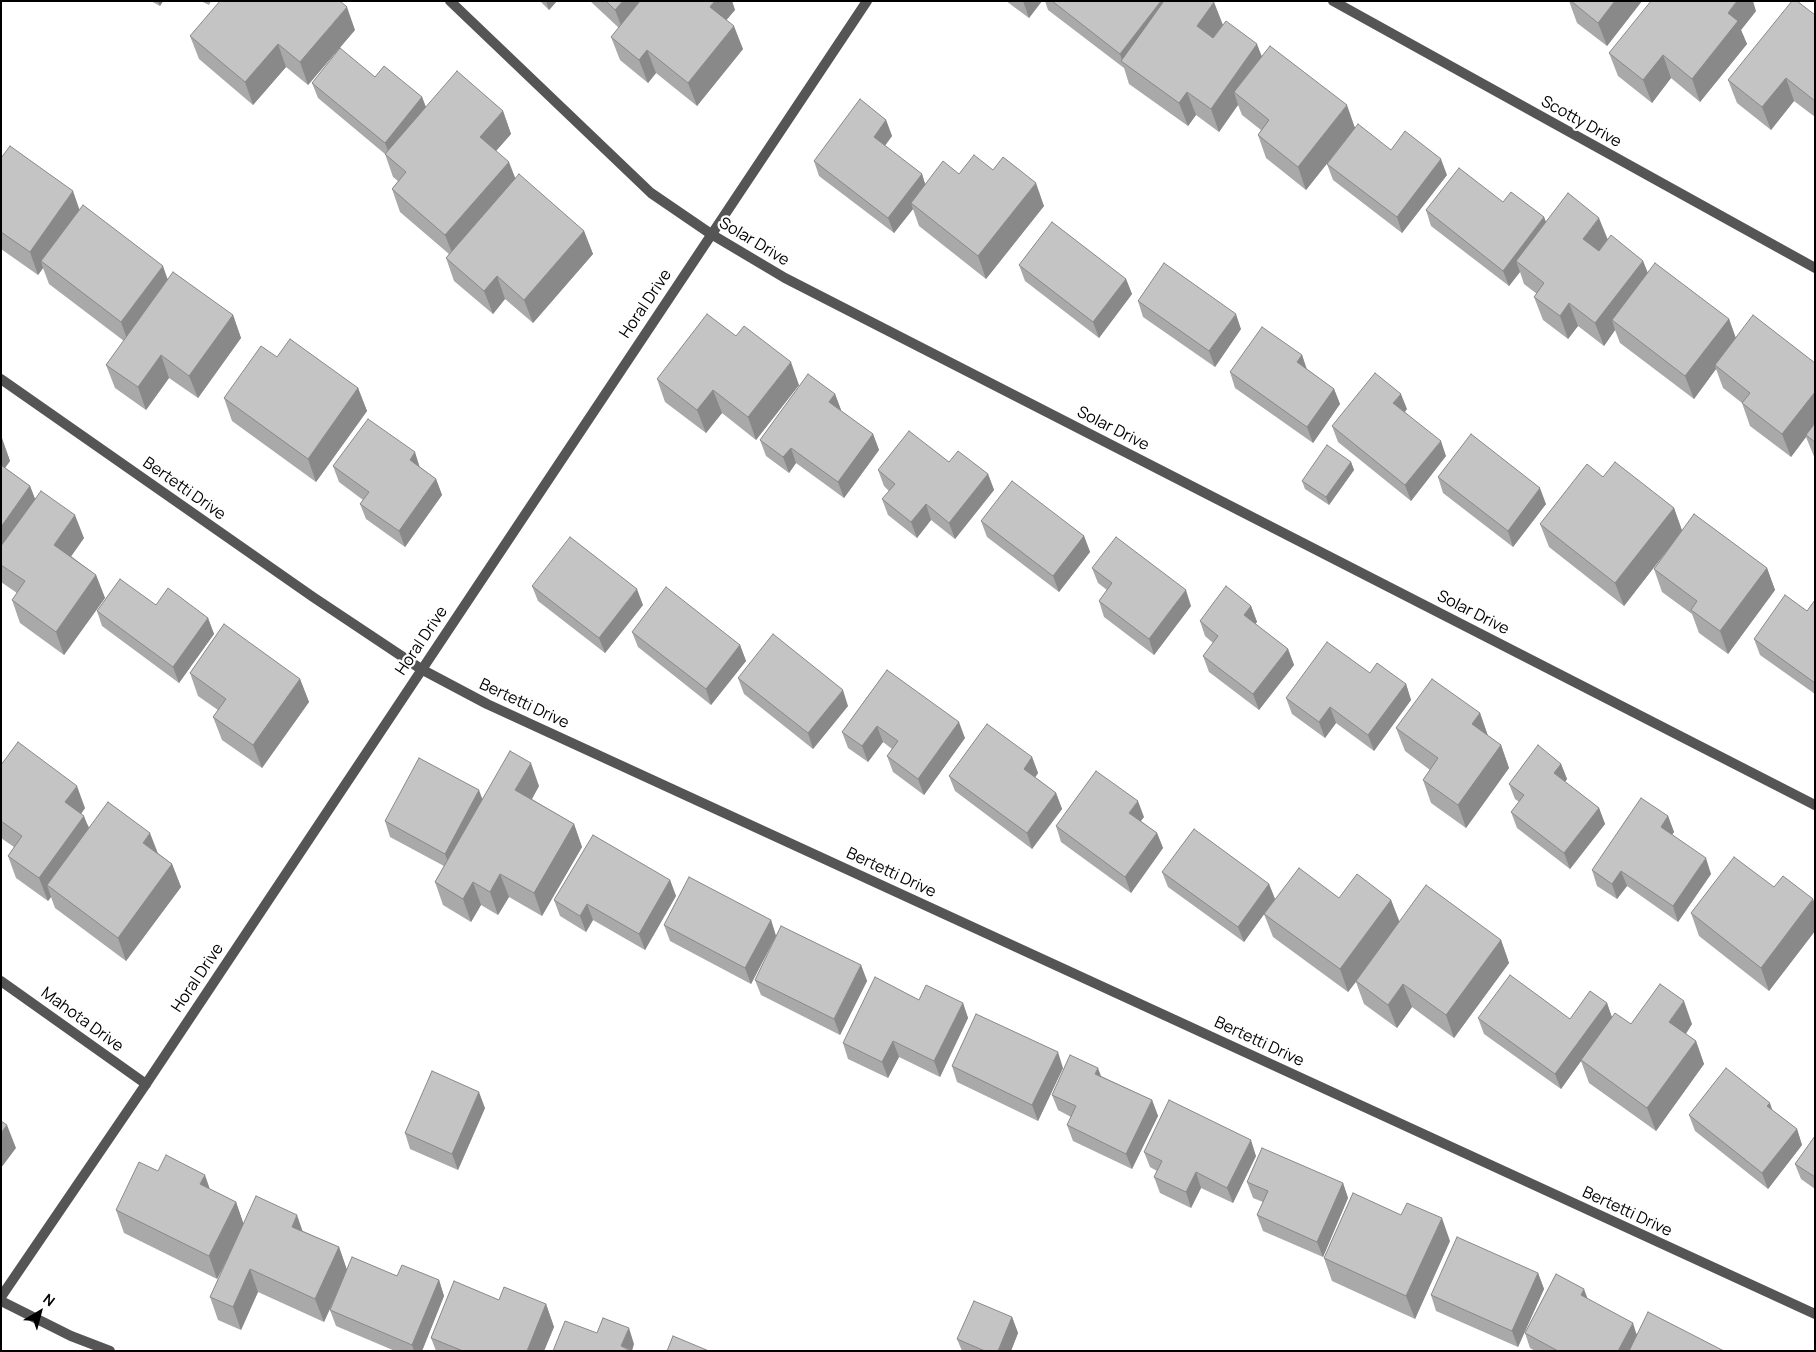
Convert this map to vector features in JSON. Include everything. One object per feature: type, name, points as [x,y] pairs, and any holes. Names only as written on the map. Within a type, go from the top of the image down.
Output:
[{"type":"street","name":"Solar Drive","points":[[450,1],[651,193],[711,234],[785,278],[1815,805]]},
{"type":"street","name":"Horal Drive","points":[[1,1297],[146,1084],[867,1]]},
{"type":"street","name":"Scotty Drive","points":[[1333,1],[1815,268]]},
{"type":"street","name":"Bertetti Drive","points":[[1,379],[313,597],[421,669],[487,704],[1815,1314]]},
{"type":"street","name":"Mahota Drive","points":[[1,981],[146,1084]]},
{"type":"street","points":[[1,1300],[71,1336],[110,1351]]},
{"type":"building","points":[[220,1],[340,1],[347,7],[300,62],[278,44],[245,82],[190,36]]},
{"type":"building","points":[[606,1],[623,1],[615,10]]},
{"type":"building","points":[[640,1],[715,1],[710,7],[734,26],[688,83],[647,50],[639,60],[611,37]]},
{"type":"building","points":[[1052,1],[1161,1],[1120,54]]},
{"type":"building","points":[[1164,1],[1213,1],[1197,26],[1213,38],[1226,21],[1257,44],[1211,109],[1187,92],[1179,103],[1121,61]]},
{"type":"building","points":[[1571,1],[1615,1],[1598,23]]},
{"type":"building","points":[[1651,1],[1737,1],[1728,13],[1738,21],[1692,79],[1663,55],[1643,80],[1609,53]]},
{"type":"building","points":[[1792,1],[1797,1],[1815,15],[1815,101],[1786,78],[1762,107],[1728,80]]},
{"type":"building","points":[[1270,46],[1347,105],[1298,167],[1258,135],[1269,120],[1234,92]]},
{"type":"building","points":[[340,48],[375,77],[384,66],[422,97],[385,143],[312,83]]},
{"type":"building","points":[[457,71],[503,111],[480,137],[509,162],[445,235],[392,189],[406,172],[385,154]]},
{"type":"building","points":[[860,99],[886,120],[874,137],[922,174],[888,218],[814,161]]},
{"type":"building","points":[[1358,124],[1391,150],[1405,131],[1441,159],[1397,217],[1327,164]]},
{"type":"building","points":[[10,146],[73,191],[30,252],[1,232],[1,158]]},
{"type":"building","points":[[974,155],[993,170],[1003,157],[1036,183],[978,256],[911,203],[943,161],[959,174]]},
{"type":"building","points":[[1459,168],[1503,202],[1511,192],[1544,217],[1503,271],[1426,210]]},
{"type":"building","points":[[519,174],[584,231],[524,300],[497,276],[484,291],[446,258]]},
{"type":"building","points":[[1568,193],[1599,218],[1583,239],[1599,251],[1611,235],[1643,261],[1595,323],[1569,303],[1560,316],[1534,297],[1544,283],[1516,261]]},
{"type":"building","points":[[83,205],[163,266],[121,322],[41,261]]},
{"type":"building","points":[[1052,222],[1126,279],[1093,322],[1019,265]]},
{"type":"building","points":[[1164,263],[1236,314],[1209,351],[1138,301]]},
{"type":"building","points":[[1655,263],[1729,319],[1685,376],[1612,320]]},
{"type":"building","points":[[173,272],[233,315],[189,376],[161,355],[138,387],[106,365]]},
{"type":"building","points":[[707,314],[736,336],[744,326],[791,362],[748,417],[713,390],[697,410],[657,379]]},
{"type":"building","points":[[1753,315],[1815,363],[1815,392],[1782,434],[1742,403],[1750,393],[1715,365]]},
{"type":"building","points":[[1262,327],[1302,355],[1297,362],[1334,389],[1307,427],[1230,372]]},
{"type":"building","points":[[290,339],[358,388],[308,459],[224,398],[261,346],[277,357]]},
{"type":"building","points":[[1375,373],[1401,394],[1393,403],[1441,441],[1405,485],[1332,426]]},
{"type":"building","points":[[808,374],[835,394],[829,402],[873,434],[838,482],[791,448],[783,457],[760,440]]},
{"type":"building","points":[[368,419],[415,452],[410,460],[436,479],[399,531],[360,504],[369,492],[333,466]]},
{"type":"building","points":[[1815,423],[1815,442],[1806,435]]},
{"type":"building","points":[[909,431],[949,462],[958,451],[988,474],[949,523],[926,504],[911,522],[882,499],[895,484],[878,470]]},
{"type":"building","points":[[1471,434],[1540,488],[1508,531],[1438,477]]},
{"type":"building","points":[[1327,445],[1351,462],[1326,497],[1302,481]]},
{"type":"building","points":[[1615,462],[1674,508],[1615,583],[1540,524],[1587,464],[1603,477]]},
{"type":"building","points":[[1,465],[30,486],[1,527]]},
{"type":"building","points":[[1012,481],[1084,536],[1053,576],[981,521]]},
{"type":"building","points":[[41,491],[75,515],[54,545],[96,575],[56,632],[12,600],[25,581],[1,565],[1,546]]},
{"type":"building","points":[[1694,514],[1767,568],[1720,631],[1691,610],[1697,601],[1654,569]]},
{"type":"building","points":[[570,537],[637,589],[599,638],[532,586]]},
{"type":"building","points":[[1116,537],[1186,590],[1149,639],[1099,601],[1112,583],[1092,568]]},
{"type":"building","points":[[120,579],[156,605],[168,588],[208,618],[173,667],[97,611]]},
{"type":"building","points":[[1226,586],[1251,606],[1244,615],[1288,649],[1253,694],[1203,656],[1218,636],[1200,621]]},
{"type":"building","points":[[666,587],[740,645],[706,689],[632,632]]},
{"type":"building","points":[[1785,595],[1807,611],[1815,600],[1815,683],[1754,639]]},
{"type":"building","points":[[224,624],[300,679],[253,745],[213,717],[226,699],[190,673]]},
{"type":"building","points":[[773,634],[843,690],[808,733],[738,678]]},
{"type":"building","points":[[1327,642],[1370,673],[1377,663],[1406,684],[1368,735],[1330,707],[1319,722],[1286,698]]},
{"type":"building","points":[[887,670],[959,722],[918,779],[887,756],[898,741],[877,726],[862,746],[842,732]]},
{"type":"building","points":[[1432,679],[1480,713],[1472,724],[1501,745],[1458,805],[1423,780],[1438,758],[1396,728]]},
{"type":"building","points":[[987,724],[1032,757],[1024,769],[1056,793],[1027,833],[949,776]]},
{"type":"building","points":[[18,742],[77,786],[65,802],[84,816],[39,878],[8,856],[22,836],[1,821],[1,765]]},
{"type":"building","points":[[1538,745],[1561,764],[1554,773],[1599,808],[1564,853],[1511,812],[1524,795],[1509,784]]},
{"type":"building","points":[[510,751],[531,763],[515,790],[574,824],[534,893],[500,874],[490,892],[473,882],[463,899],[435,882]]},
{"type":"building","points":[[419,758],[479,790],[445,854],[385,821]]},
{"type":"building","points":[[1096,771],[1138,801],[1129,813],[1157,833],[1125,877],[1056,826]]},
{"type":"building","points":[[1641,798],[1668,816],[1661,827],[1706,858],[1673,906],[1621,871],[1612,884],[1592,870]]},
{"type":"building","points":[[108,802],[150,833],[143,843],[172,864],[118,938],[47,885]]},
{"type":"building","points":[[1194,829],[1269,884],[1238,927],[1162,872]]},
{"type":"building","points":[[593,835],[670,880],[639,934],[587,904],[580,916],[554,900]]},
{"type":"building","points":[[1734,857],[1774,887],[1783,876],[1813,899],[1761,968],[1691,913]]},
{"type":"building","points":[[1299,868],[1339,898],[1357,874],[1391,900],[1340,969],[1264,914]]},
{"type":"building","points":[[689,877],[771,920],[745,968],[664,925]]},
{"type":"building","points":[[1426,885],[1501,940],[1446,1015],[1403,984],[1388,1005],[1356,981]]},
{"type":"building","points":[[781,926],[861,965],[834,1019],[755,980]]},
{"type":"building","points":[[1510,975],[1570,1019],[1590,991],[1607,1003],[1555,1074],[1478,1018]]},
{"type":"building","points":[[875,977],[919,1000],[926,985],[963,1003],[934,1061],[893,1041],[882,1062],[843,1043]]},
{"type":"building","points":[[1660,984],[1684,1001],[1669,1022],[1696,1041],[1647,1108],[1581,1060],[1615,1013],[1631,1024]]},
{"type":"building","points":[[976,1014],[1058,1052],[1032,1105],[952,1066]]},
{"type":"building","points":[[1070,1055],[1098,1068],[1095,1074],[1152,1100],[1126,1154],[1067,1125],[1076,1106],[1052,1095]]},
{"type":"building","points":[[1726,1068],[1770,1103],[1767,1106],[1797,1129],[1762,1173],[1689,1115]]},
{"type":"building","points":[[432,1071],[479,1092],[452,1154],[405,1133]]},
{"type":"building","points":[[1169,1100],[1251,1140],[1227,1188],[1196,1172],[1186,1192],[1154,1177],[1162,1161],[1144,1152]]},
{"type":"building","points":[[1,1121],[7,1125],[1,1133]]},
{"type":"building","points":[[1815,1136],[1815,1177],[1795,1164]]},
{"type":"building","points":[[1262,1148],[1343,1183],[1317,1242],[1257,1215],[1268,1191],[1247,1182]]},
{"type":"building","points":[[166,1155],[205,1175],[200,1184],[236,1202],[209,1256],[116,1210],[139,1162],[158,1171]]},
{"type":"building","points":[[1353,1193],[1401,1215],[1407,1203],[1442,1218],[1406,1296],[1324,1258]]},
{"type":"building","points":[[256,1196],[297,1215],[292,1227],[339,1247],[315,1299],[250,1269],[233,1307],[210,1297]]},
{"type":"building","points":[[1457,1237],[1538,1273],[1512,1331],[1431,1295]]},
{"type":"building","points":[[352,1257],[397,1276],[402,1265],[439,1280],[412,1345],[330,1310]]},
{"type":"building","points":[[1556,1274],[1584,1289],[1581,1295],[1633,1323],[1618,1351],[1558,1351],[1525,1333]]},
{"type":"building","points":[[454,1281],[499,1300],[504,1287],[546,1304],[527,1351],[463,1351],[431,1338]]},
{"type":"building","points":[[974,1301],[1012,1317],[998,1351],[985,1351],[957,1339]]},
{"type":"building","points":[[1648,1312],[1724,1351],[1629,1351]]},
{"type":"building","points":[[603,1318],[629,1328],[621,1346],[631,1351],[553,1351],[565,1321],[597,1333]]},
{"type":"building","points":[[673,1336],[709,1351],[667,1351]]}]
